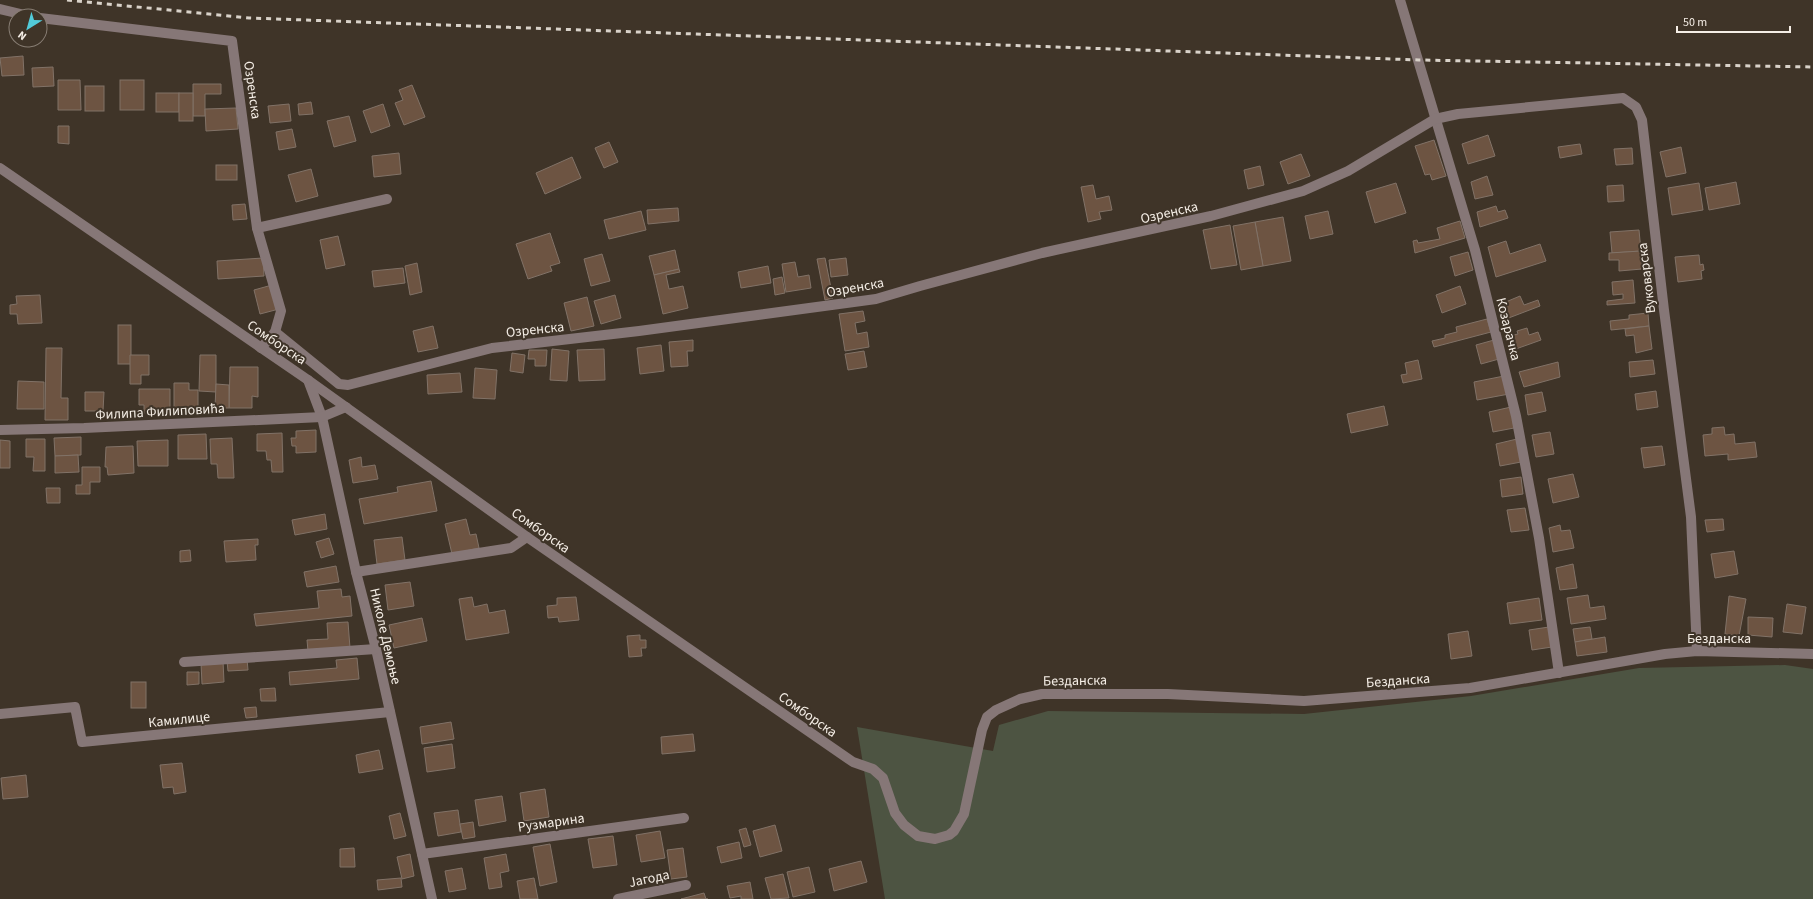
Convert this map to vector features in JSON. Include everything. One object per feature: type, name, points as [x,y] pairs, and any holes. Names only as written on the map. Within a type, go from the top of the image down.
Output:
[{"type":"street","name":"Козарачка","points":[[1400,0],[1475,250],[1516,416],[1539,538],[1559,673]]},
{"type":"street","name":"Озренска","points":[[48,19],[232,42],[257,228],[281,311],[275,332],[261,348]]},
{"type":"street","name":"Вуковарска","points":[[1435,119],[1458,114],[1623,98],[1636,107],[1642,120],[1664,310],[1691,517],[1697,651]]},
{"type":"street","name":"Озренска","points":[[275,332],[339,384],[348,385],[492,348],[639,331],[876,299],[1042,253],[1211,216],[1303,191],[1348,171],[1435,119]]},
{"type":"street","name":"Сомборска","points":[[0,168],[308,380],[527,537],[853,762],[873,769],[883,778],[895,813],[899,819],[911,832],[918,836],[935,839],[942,838],[949,835],[958,827],[967,803],[982,730],[987,717]]},
{"type":"street","points":[[257,228],[387,199]]},
{"type":"street","name":"Николе Демоње","points":[[308,380],[322,417],[356,572],[376,649],[432,899]]},
{"type":"street","name":"Филипа Филиповића","points":[[0,430],[84,428],[322,417],[346,407]]},
{"type":"street","points":[[356,572],[511,548],[527,537]]},
{"type":"street","points":[[184,662],[376,649]]},
{"type":"street","name":"Безданска","points":[[987,717],[996,710],[1020,699],[1042,694],[1168,694],[1304,701],[1470,688],[1658,655],[1697,651],[1813,654]]},
{"type":"street","name":"Камилице","points":[[0,714],[75,707],[82,742],[390,712]]},
{"type":"street","name":"Рузмарина","points":[[422,854],[684,818]]},
{"type":"street","name":"Јагода","points":[[618,899],[686,885]]},
{"type":"green space","points":[[1785,665],[1813,669],[1813,899],[885,899],[857,727],[993,751],[999,725],[1048,711],[1304,714],[1471,696],[1639,668]]},
{"type":"building","points":[[23,56],[24,75],[2,76],[0,58]]},
{"type":"building","points":[[53,67],[54,86],[33,87],[32,68]]},
{"type":"building","points":[[58,80],[80,80],[81,110],[58,110]]},
{"type":"building","points":[[120,80],[144,80],[144,110],[120,110]]},
{"type":"building","points":[[193,84],[221,84],[221,94],[205,94],[205,116],[193,116]]},
{"type":"building","points":[[412,85],[425,117],[404,125],[395,103],[403,100],[399,90]]},
{"type":"building","points":[[85,86],[104,86],[104,111],[85,111]]},
{"type":"building","points":[[156,93],[179,93],[179,112],[156,112]]},
{"type":"building","points":[[179,93],[193,93],[193,121],[179,121]]},
{"type":"building","points":[[311,102],[313,114],[299,115],[298,104]]},
{"type":"building","points":[[289,104],[291,121],[270,123],[268,106]]},
{"type":"building","points":[[383,104],[390,126],[371,133],[363,111]]},
{"type":"building","points":[[236,108],[238,129],[206,131],[205,109]]},
{"type":"building","points":[[349,116],[356,141],[334,147],[327,121]]},
{"type":"building","points":[[58,126],[69,126],[69,144],[58,143]]},
{"type":"building","points":[[292,129],[296,147],[279,150],[276,132]]},
{"type":"building","points":[[1488,135],[1495,156],[1468,164],[1462,144]]},
{"type":"building","points":[[1434,140],[1446,176],[1432,180],[1430,174],[1425,175],[1415,146]]},
{"type":"building","points":[[609,142],[618,162],[604,168],[595,148]]},
{"type":"building","points":[[1580,144],[1582,154],[1560,158],[1558,147]]},
{"type":"building","points":[[1681,147],[1686,173],[1666,177],[1660,152]]},
{"type":"building","points":[[1632,148],[1633,164],[1616,165],[1614,149]]},
{"type":"building","points":[[399,153],[401,174],[374,177],[372,156]]},
{"type":"building","points":[[1301,154],[1310,176],[1288,184],[1280,162]]},
{"type":"building","points":[[572,157],[581,178],[545,194],[536,173]]},
{"type":"building","points":[[216,165],[237,165],[237,180],[216,180]]},
{"type":"building","points":[[1260,166],[1264,185],[1248,189],[1244,170]]},
{"type":"building","points":[[311,169],[318,196],[296,202],[288,175]]},
{"type":"building","points":[[1487,176],[1493,195],[1475,199],[1471,182]]},
{"type":"building","points":[[1736,182],[1740,204],[1709,210],[1705,188]]},
{"type":"building","points":[[1396,183],[1406,213],[1375,223],[1366,192]]},
{"type":"building","points":[[1699,183],[1703,210],[1672,215],[1668,188]]},
{"type":"building","points":[[1093,185],[1096,199],[1109,196],[1112,210],[1099,212],[1101,219],[1088,222],[1081,187]]},
{"type":"building","points":[[1623,185],[1624,201],[1608,202],[1607,186]]},
{"type":"building","points":[[245,204],[247,219],[233,220],[232,205]]},
{"type":"building","points":[[1496,206],[1498,212],[1505,210],[1508,218],[1480,227],[1477,212]]},
{"type":"building","points":[[678,208],[679,221],[648,224],[647,210]]},
{"type":"building","points":[[641,211],[646,230],[609,239],[604,220]]},
{"type":"building","points":[[1328,211],[1333,234],[1310,239],[1305,216]]},
{"type":"building","points":[[1283,217],[1291,261],[1263,266],[1255,222]]},
{"type":"building","points":[[1460,221],[1465,238],[1415,253],[1413,241],[1417,240],[1418,243],[1440,239],[1437,228]]},
{"type":"building","points":[[1255,222],[1263,266],[1241,270],[1233,226]]},
{"type":"building","points":[[1230,225],[1237,265],[1211,269],[1203,230]]},
{"type":"building","points":[[1639,230],[1641,251],[1612,253],[1610,232]]},
{"type":"building","points":[[550,233],[560,263],[550,266],[552,271],[528,279],[516,244]]},
{"type":"building","points":[[338,236],[345,265],[326,269],[320,240]]},
{"type":"building","points":[[1506,241],[1510,254],[1540,244],[1546,261],[1496,277],[1488,247]]},
{"type":"building","points":[[675,250],[679,269],[654,275],[649,256]]},
{"type":"building","points":[[1641,251],[1642,269],[1619,271],[1619,260],[1609,260],[1609,253]]},
{"type":"building","points":[[1468,252],[1473,270],[1455,276],[1450,257]]},
{"type":"building","points":[[602,254],[610,281],[591,286],[584,259]]},
{"type":"building","points":[[1699,255],[1700,265],[1703,264],[1704,270],[1701,271],[1702,279],[1678,282],[1675,257]]},
{"type":"building","points":[[263,258],[264,276],[218,279],[217,261]]},
{"type":"building","points":[[825,258],[833,298],[825,300],[817,259]]},
{"type":"building","points":[[846,258],[848,275],[831,277],[829,260]]},
{"type":"building","points":[[795,262],[798,277],[809,275],[811,288],[786,292],[782,264]]},
{"type":"building","points":[[417,263],[422,292],[410,295],[405,266]]},
{"type":"building","points":[[768,266],[771,283],[741,288],[738,272]]},
{"type":"building","points":[[403,268],[405,283],[374,287],[372,271]]},
{"type":"building","points":[[679,269],[680,272],[666,275],[669,289],[683,286],[688,308],[663,314],[654,275]]},
{"type":"building","points":[[782,277],[785,293],[775,295],[773,279]]},
{"type":"building","points":[[1633,280],[1635,303],[1607,305],[1607,301],[1623,299],[1623,294],[1613,295],[1612,282]]},
{"type":"building","points":[[272,285],[279,309],[260,314],[254,290]]},
{"type":"building","points":[[1460,286],[1466,304],[1442,313],[1436,295]]},
{"type":"building","points":[[40,295],[42,323],[18,324],[17,314],[10,314],[10,305],[17,304],[16,296]]},
{"type":"building","points":[[615,295],[621,318],[601,324],[594,301]]},
{"type":"building","points":[[1520,296],[1524,305],[1538,300],[1540,306],[1506,319],[1501,304]]},
{"type":"building","points":[[587,297],[594,326],[571,331],[564,303]]},
{"type":"building","points":[[863,311],[865,321],[855,323],[857,334],[867,332],[869,347],[845,351],[839,314]]},
{"type":"building","points":[[1648,313],[1649,326],[1611,330],[1610,321],[1629,319],[1629,315]]},
{"type":"building","points":[[1487,319],[1491,332],[1434,347],[1432,341],[1445,338],[1445,335],[1457,332],[1456,327]]},
{"type":"building","points":[[118,325],[131,325],[131,364],[118,364]]},
{"type":"building","points":[[433,326],[438,348],[418,352],[413,331]]},
{"type":"building","points":[[1649,326],[1652,349],[1636,353],[1634,335],[1626,336],[1625,329]]},
{"type":"building","points":[[1527,328],[1529,335],[1538,332],[1541,340],[1513,350],[1510,336],[1518,334],[1517,331]]},
{"type":"building","points":[[693,340],[693,351],[687,351],[688,366],[671,367],[669,342]]},
{"type":"building","points":[[1494,340],[1499,359],[1481,364],[1476,345]]},
{"type":"building","points":[[661,345],[664,371],[640,374],[637,348]]},
{"type":"building","points":[[46,348],[62,348],[61,398],[68,398],[68,420],[45,420]]},
{"type":"building","points":[[552,349],[569,351],[567,381],[550,380]]},
{"type":"building","points":[[604,349],[605,380],[579,381],[577,350]]},
{"type":"building","points":[[529,350],[547,350],[546,366],[535,366],[535,359],[528,359]]},
{"type":"building","points":[[864,351],[867,367],[848,370],[845,354]]},
{"type":"building","points":[[512,353],[525,355],[523,373],[510,371]]},
{"type":"building","points":[[130,355],[149,355],[149,375],[141,375],[141,384],[130,384]]},
{"type":"building","points":[[200,355],[216,355],[216,392],[199,391]]},
{"type":"building","points":[[1418,360],[1422,379],[1403,383],[1401,375],[1407,374],[1405,363]]},
{"type":"building","points":[[1653,360],[1655,374],[1630,377],[1629,362]]},
{"type":"building","points":[[1558,362],[1560,377],[1524,387],[1519,372]]},
{"type":"building","points":[[230,367],[258,367],[258,397],[252,396],[252,408],[229,408]]},
{"type":"building","points":[[475,368],[497,370],[495,399],[473,398]]},
{"type":"building","points":[[460,373],[462,392],[428,394],[427,375]]},
{"type":"building","points":[[1504,376],[1509,394],[1477,400],[1474,382]]},
{"type":"building","points":[[18,381],[44,382],[44,409],[17,409]]},
{"type":"building","points":[[174,383],[189,383],[189,390],[198,390],[198,413],[174,412]]},
{"type":"building","points":[[216,384],[229,385],[229,408],[215,408]]},
{"type":"building","points":[[139,389],[170,389],[170,413],[144,413],[144,405],[139,405]]},
{"type":"building","points":[[1656,391],[1658,407],[1637,410],[1635,394]]},
{"type":"building","points":[[85,392],[104,392],[103,411],[85,411]]},
{"type":"building","points":[[1542,392],[1546,411],[1528,415],[1525,395]]},
{"type":"building","points":[[1384,406],[1388,425],[1351,433],[1347,414]]},
{"type":"building","points":[[1511,407],[1514,428],[1493,432],[1489,412]]},
{"type":"building","points":[[1724,427],[1725,435],[1734,434],[1735,444],[1755,442],[1757,457],[1728,460],[1728,454],[1705,456],[1703,435],[1712,434],[1712,428]]},
{"type":"building","points":[[316,430],[316,452],[296,453],[296,446],[292,446],[291,438],[296,438],[296,431]]},
{"type":"building","points":[[1550,432],[1554,454],[1536,457],[1532,435]]},
{"type":"building","points":[[282,433],[283,472],[272,472],[271,460],[267,460],[266,451],[257,451],[257,434]]},
{"type":"building","points":[[206,434],[207,459],[178,459],[178,435]]},
{"type":"building","points":[[81,437],[81,455],[55,456],[54,438]]},
{"type":"building","points":[[232,438],[234,478],[218,478],[217,464],[211,464],[210,439]]},
{"type":"building","points":[[26,439],[45,439],[45,471],[33,471],[34,457],[26,457]]},
{"type":"building","points":[[1517,439],[1521,462],[1500,466],[1496,444]]},
{"type":"building","points":[[0,440],[10,441],[10,468],[0,468]]},
{"type":"building","points":[[168,440],[168,466],[138,466],[137,441]]},
{"type":"building","points":[[133,446],[134,473],[108,475],[107,467],[105,467],[106,447]]},
{"type":"building","points":[[1662,446],[1665,465],[1644,468],[1641,448]]},
{"type":"building","points":[[78,455],[79,472],[55,473],[55,456]]},
{"type":"building","points":[[361,457],[362,467],[375,465],[378,479],[353,483],[349,460]]},
{"type":"building","points":[[82,467],[100,467],[100,482],[90,482],[90,494],[76,494],[76,485],[82,485]]},
{"type":"building","points":[[1573,474],[1579,497],[1553,503],[1548,479]]},
{"type":"building","points":[[1521,477],[1523,494],[1502,497],[1500,480]]},
{"type":"building","points":[[431,481],[437,511],[364,524],[359,499],[398,492],[397,487]]},
{"type":"building","points":[[46,488],[60,488],[60,503],[47,503]]},
{"type":"building","points":[[1525,508],[1529,530],[1511,532],[1507,510]]},
{"type":"building","points":[[325,514],[327,529],[295,535],[292,520]]},
{"type":"building","points":[[466,519],[470,535],[476,534],[479,548],[452,554],[445,524]]},
{"type":"building","points":[[1723,519],[1724,530],[1707,532],[1705,520]]},
{"type":"building","points":[[1560,525],[1561,531],[1570,530],[1574,548],[1553,552],[1549,528]]},
{"type":"building","points":[[402,537],[405,560],[377,564],[374,540]]},
{"type":"building","points":[[329,538],[334,554],[321,558],[316,542]]},
{"type":"building","points":[[258,539],[258,545],[255,545],[256,560],[226,562],[224,541]]},
{"type":"building","points":[[190,550],[191,561],[180,562],[180,551]]},
{"type":"building","points":[[1734,551],[1738,574],[1715,578],[1711,554]]},
{"type":"building","points":[[1573,564],[1577,588],[1560,590],[1556,568]]},
{"type":"building","points":[[336,566],[339,582],[307,587],[304,572]]},
{"type":"building","points":[[410,582],[414,606],[388,610],[385,585]]},
{"type":"building","points":[[341,589],[342,597],[350,596],[352,616],[256,626],[254,614],[319,608],[317,591]]},
{"type":"building","points":[[1588,595],[1590,608],[1604,606],[1606,619],[1571,624],[1567,598]]},
{"type":"building","points":[[1729,596],[1746,599],[1739,636],[1725,634]]},
{"type":"building","points":[[472,597],[474,607],[487,604],[489,613],[505,610],[509,633],[466,640],[459,599]]},
{"type":"building","points":[[576,597],[579,620],[559,622],[558,617],[548,618],[547,606],[557,605],[557,598]]},
{"type":"building","points":[[1539,598],[1542,620],[1510,624],[1507,603]]},
{"type":"building","points":[[1787,604],[1806,607],[1802,634],[1783,632]]},
{"type":"building","points":[[1748,617],[1773,618],[1772,637],[1748,635]]},
{"type":"building","points":[[422,618],[427,641],[394,648],[389,625]]},
{"type":"building","points":[[348,622],[350,648],[308,651],[307,640],[328,639],[327,623]]},
{"type":"building","points":[[1549,627],[1552,647],[1532,650],[1529,630]]},
{"type":"building","points":[[1590,627],[1592,639],[1575,642],[1573,629]]},
{"type":"building","points":[[1468,631],[1472,656],[1451,659],[1448,634]]},
{"type":"building","points":[[640,635],[640,640],[646,640],[646,648],[641,648],[642,656],[629,657],[627,636]]},
{"type":"building","points":[[1605,637],[1607,652],[1577,656],[1575,642]]},
{"type":"building","points":[[357,658],[359,679],[290,685],[289,672],[337,668],[336,660]]},
{"type":"building","points":[[247,659],[248,670],[228,671],[227,661]]},
{"type":"building","points":[[223,661],[224,682],[202,684],[201,663]]},
{"type":"building","points":[[187,672],[199,672],[199,684],[187,685]]},
{"type":"building","points":[[131,682],[146,682],[146,708],[131,708]]},
{"type":"building","points":[[275,688],[276,701],[261,701],[260,689]]},
{"type":"building","points":[[256,707],[257,717],[246,718],[244,708]]},
{"type":"building","points":[[451,722],[454,739],[422,744],[420,727]]},
{"type":"building","points":[[693,734],[695,751],[662,754],[661,737]]},
{"type":"building","points":[[452,744],[455,768],[427,772],[424,748]]},
{"type":"building","points":[[379,750],[383,769],[359,773],[356,755]]},
{"type":"building","points":[[182,763],[186,792],[174,794],[173,787],[163,788],[160,765]]},
{"type":"building","points":[[26,775],[28,797],[3,799],[1,778]]},
{"type":"building","points":[[545,789],[549,817],[524,821],[520,793]]},
{"type":"building","points":[[502,796],[506,821],[479,826],[475,800]]},
{"type":"building","points":[[458,810],[461,832],[438,836],[434,813]]},
{"type":"building","points":[[400,813],[406,836],[394,839],[389,816]]},
{"type":"building","points":[[473,822],[475,837],[463,839],[460,824]]},
{"type":"building","points":[[775,825],[782,851],[760,857],[753,831]]},
{"type":"building","points":[[746,828],[751,845],[744,847],[739,830]]},
{"type":"building","points":[[660,831],[665,858],[641,862],[636,835]]},
{"type":"building","points":[[613,836],[617,865],[593,868],[588,839]]},
{"type":"building","points":[[739,842],[742,858],[721,863],[717,847]]},
{"type":"building","points":[[550,844],[557,882],[540,886],[533,847]]},
{"type":"building","points":[[354,848],[355,867],[340,867],[340,849]]},
{"type":"building","points":[[683,848],[687,877],[671,879],[667,850]]},
{"type":"building","points":[[410,854],[414,876],[402,879],[397,857]]},
{"type":"building","points":[[506,854],[509,871],[500,873],[502,887],[489,889],[484,858]]},
{"type":"building","points":[[861,861],[867,882],[834,891],[829,869]]},
{"type":"building","points":[[809,867],[815,892],[793,897],[787,872]]},
{"type":"building","points":[[462,868],[466,889],[449,892],[445,871]]},
{"type":"building","points":[[783,874],[789,898],[771,899],[765,878]]},
{"type":"building","points":[[401,878],[402,887],[378,890],[377,880]]},
{"type":"building","points":[[534,878],[538,899],[520,899],[517,881]]},
{"type":"building","points":[[750,882],[753,899],[741,899],[741,896],[730,898],[727,886]]},
{"type":"building","points":[[704,893],[706,899],[681,899]]},
{"type":"railway","points":[[67,0],[249,18],[1419,60],[1813,67]]}]
